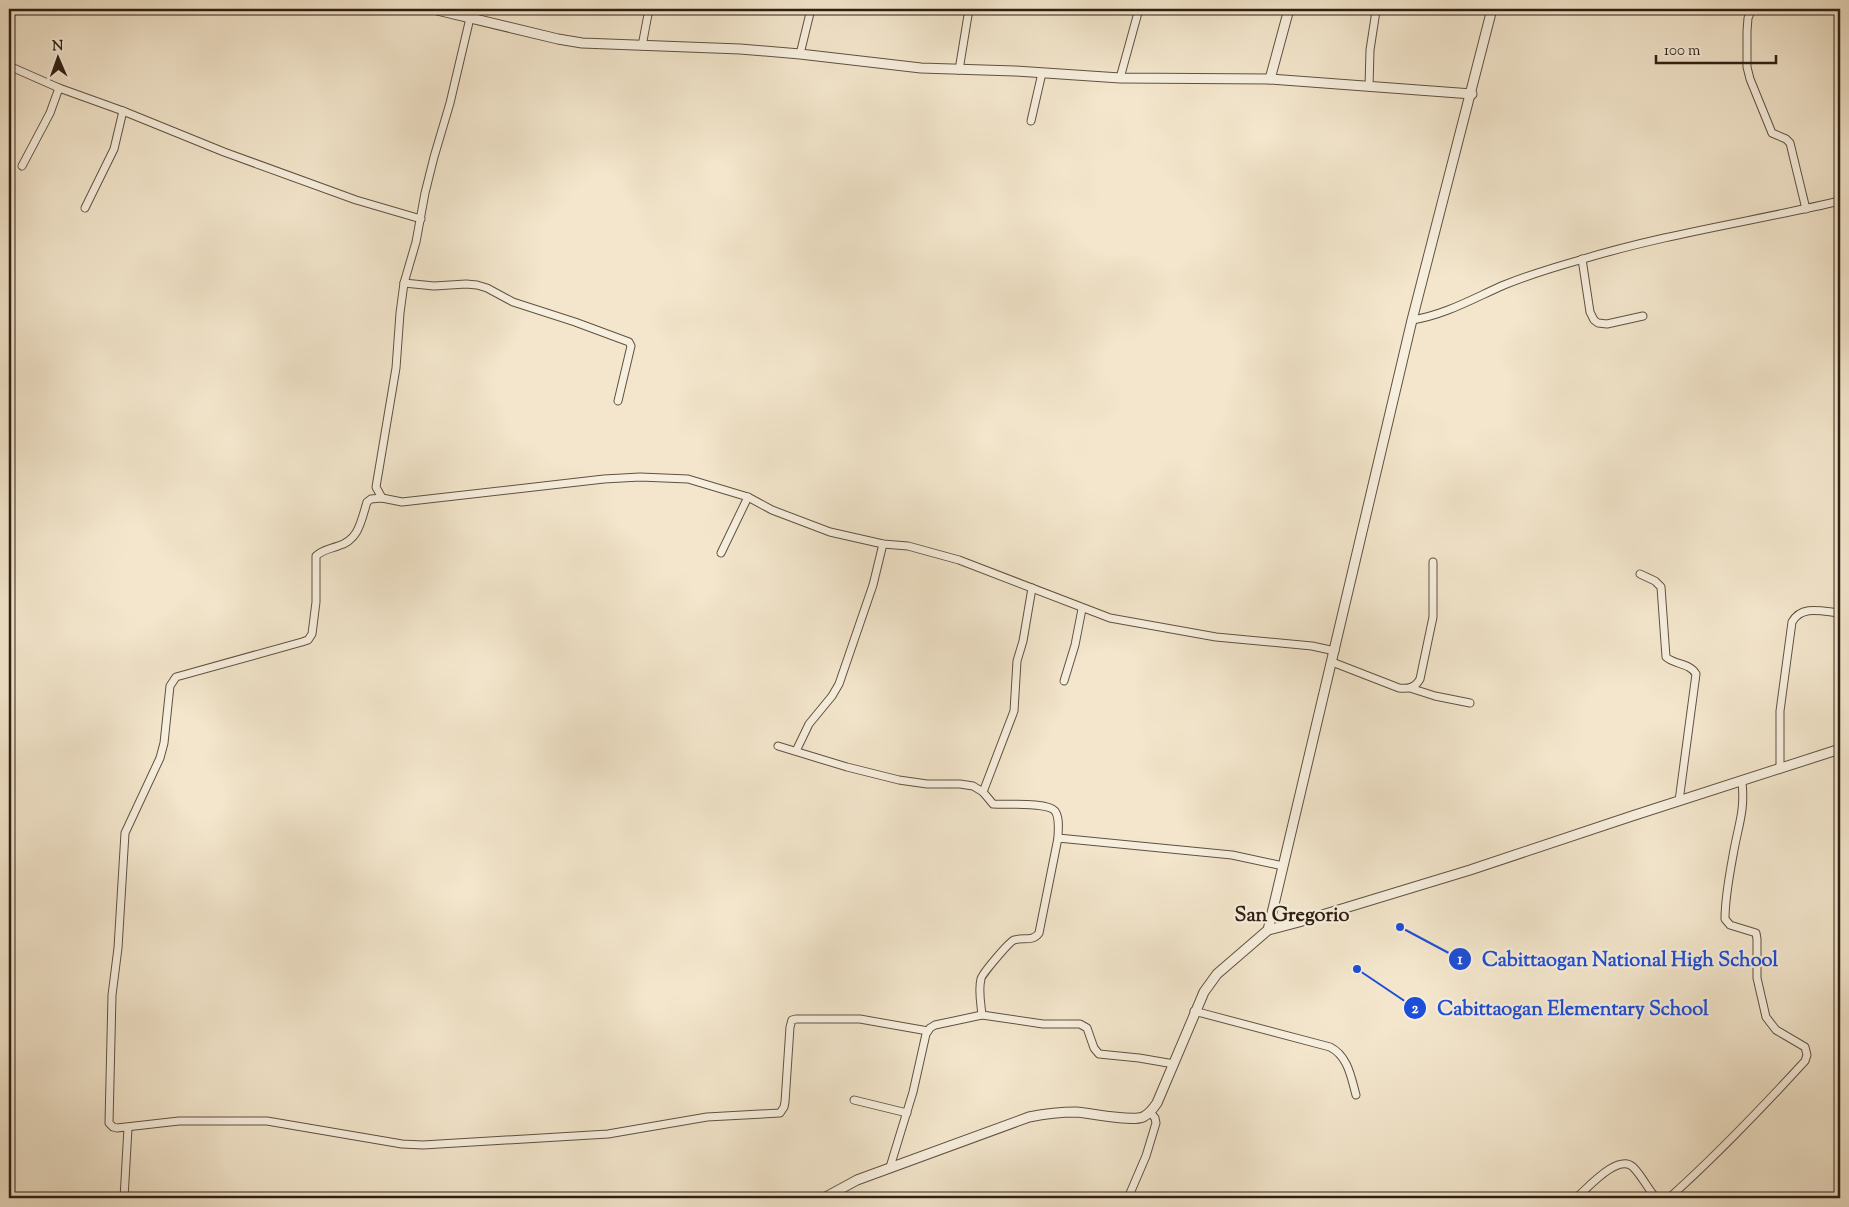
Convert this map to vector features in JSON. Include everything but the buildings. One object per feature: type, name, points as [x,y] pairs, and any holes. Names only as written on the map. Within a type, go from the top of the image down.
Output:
[{"type":"street","points":[[433,9],[582,43],[740,49],[800,54],[887,65],[959,70],[1120,78],[1270,79],[1472,94]]},
{"type":"street","points":[[642,46],[649,9]]},
{"type":"street","points":[[800,54],[811,9]]},
{"type":"street","points":[[959,70],[969,9]]},
{"type":"street","points":[[1120,78],[1139,9]]},
{"type":"street","points":[[1270,79],[1290,9]]},
{"type":"street","points":[[1268,930],[1412,320],[1472,94],[1492,9]]},
{"type":"street","points":[[1752,9],[1748,18],[1746,60],[1750,79],[1771,130],[1775,135],[1786,139],[1790,143],[1806,209]]},
{"type":"street","points":[[1369,87],[1370,50],[1376,11]]},
{"type":"street","points":[[382,498],[376,487],[396,368],[404,283],[411,265],[425,193],[450,103],[470,18]]},
{"type":"street","points":[[9,66],[59,88],[123,111],[224,152],[356,200],[421,219]]},
{"type":"street","points":[[1031,121],[1042,73]]},
{"type":"street","points":[[22,166],[50,113],[59,88]]},
{"type":"street","points":[[85,208],[114,149],[123,111]]},
{"type":"street","points":[[1412,320],[1428,318],[1505,285],[1582,259],[1722,225],[1840,201]]},
{"type":"street","points":[[1582,259],[1590,312],[1594,320],[1607,324],[1643,316]]},
{"type":"street","points":[[404,283],[434,286],[466,284],[482,287],[513,302],[629,342],[631,346],[618,401]]},
{"type":"street","points":[[928,1031],[860,1019],[807,1018],[792,1020],[789,1032],[785,1102],[782,1111],[777,1115],[723,1115],[617,1133],[586,1136],[423,1145],[402,1144],[267,1121],[164,1122],[128,1128],[113,1127],[110,1125],[108,1118],[112,1047],[112,995],[118,948],[124,840],[127,828],[160,758],[164,743],[170,686],[176,677],[302,642],[310,638],[316,602],[316,556],[327,549],[354,538],[367,502],[371,499],[382,498],[402,502],[604,479],[640,477],[688,479],[748,497],[772,510],[830,532],[941,554],[1082,609],[1131,623],[1241,640],[1292,644],[1335,651]]},
{"type":"street","points":[[721,553],[748,497]]},
{"type":"street","points":[[796,751],[808,724],[832,696],[839,684],[873,585],[883,544]]},
{"type":"street","points":[[1410,688],[1415,686],[1420,679],[1433,617],[1433,562]]},
{"type":"street","points":[[1640,574],[1655,580],[1662,591],[1666,657],[1671,661],[1692,668],[1696,674],[1680,801]]},
{"type":"street","points":[[983,792],[1014,710],[1017,661],[1023,641],[1032,588]]},
{"type":"street","points":[[1064,681],[1082,609]]},
{"type":"street","points":[[1780,769],[1780,711],[1792,622],[1798,614],[1806,611],[1840,614]]},
{"type":"street","points":[[1332,662],[1399,688],[1410,688],[1470,704]]},
{"type":"street","points":[[778,746],[847,767],[900,780],[927,784],[973,786],[983,792],[993,804],[1042,806],[1052,809],[1058,818],[1058,838],[1039,933],[1032,939],[1014,940],[1009,943],[983,974],[980,983],[982,1015]]},
{"type":"street","points":[[824,1198],[857,1180],[1029,1117],[1076,1112],[1138,1118],[1150,1112],[1157,1103],[1204,992],[1217,974],[1268,930],[1488,865],[1840,749]]},
{"type":"street","points":[[1669,1198],[1753,1118],[1805,1061],[1808,1055],[1805,1047],[1776,1030],[1766,1017],[1757,978],[1758,940],[1756,933],[1730,925],[1726,919],[1734,849],[1744,800],[1742,782]]},
{"type":"street","points":[[1058,838],[1232,855],[1283,866]]},
{"type":"street","points":[[1194,1012],[1330,1047],[1340,1054],[1344,1060],[1356,1095]]},
{"type":"street","points":[[890,1167],[907,1112],[928,1031],[935,1025],[982,1015],[1044,1024],[1080,1024],[1087,1028],[1094,1048],[1099,1054],[1174,1064]]},
{"type":"street","points":[[854,1100],[907,1112]]},
{"type":"street","points":[[1128,1198],[1146,1156],[1156,1123],[1155,1118],[1150,1112]]},
{"type":"street","points":[[124,1198],[128,1128]]},
{"type":"street","points":[[1576,1198],[1611,1168],[1624,1163],[1633,1168],[1656,1198]]},
{"type":"place","name":"Cabittaogan National High School","points":[[1400,927]]},
{"type":"place","name":"Cabittaogan Elementary School","points":[[1357,969]]},
{"type":"district","name":"San Gregorio","points":[[1292,914]]}]
